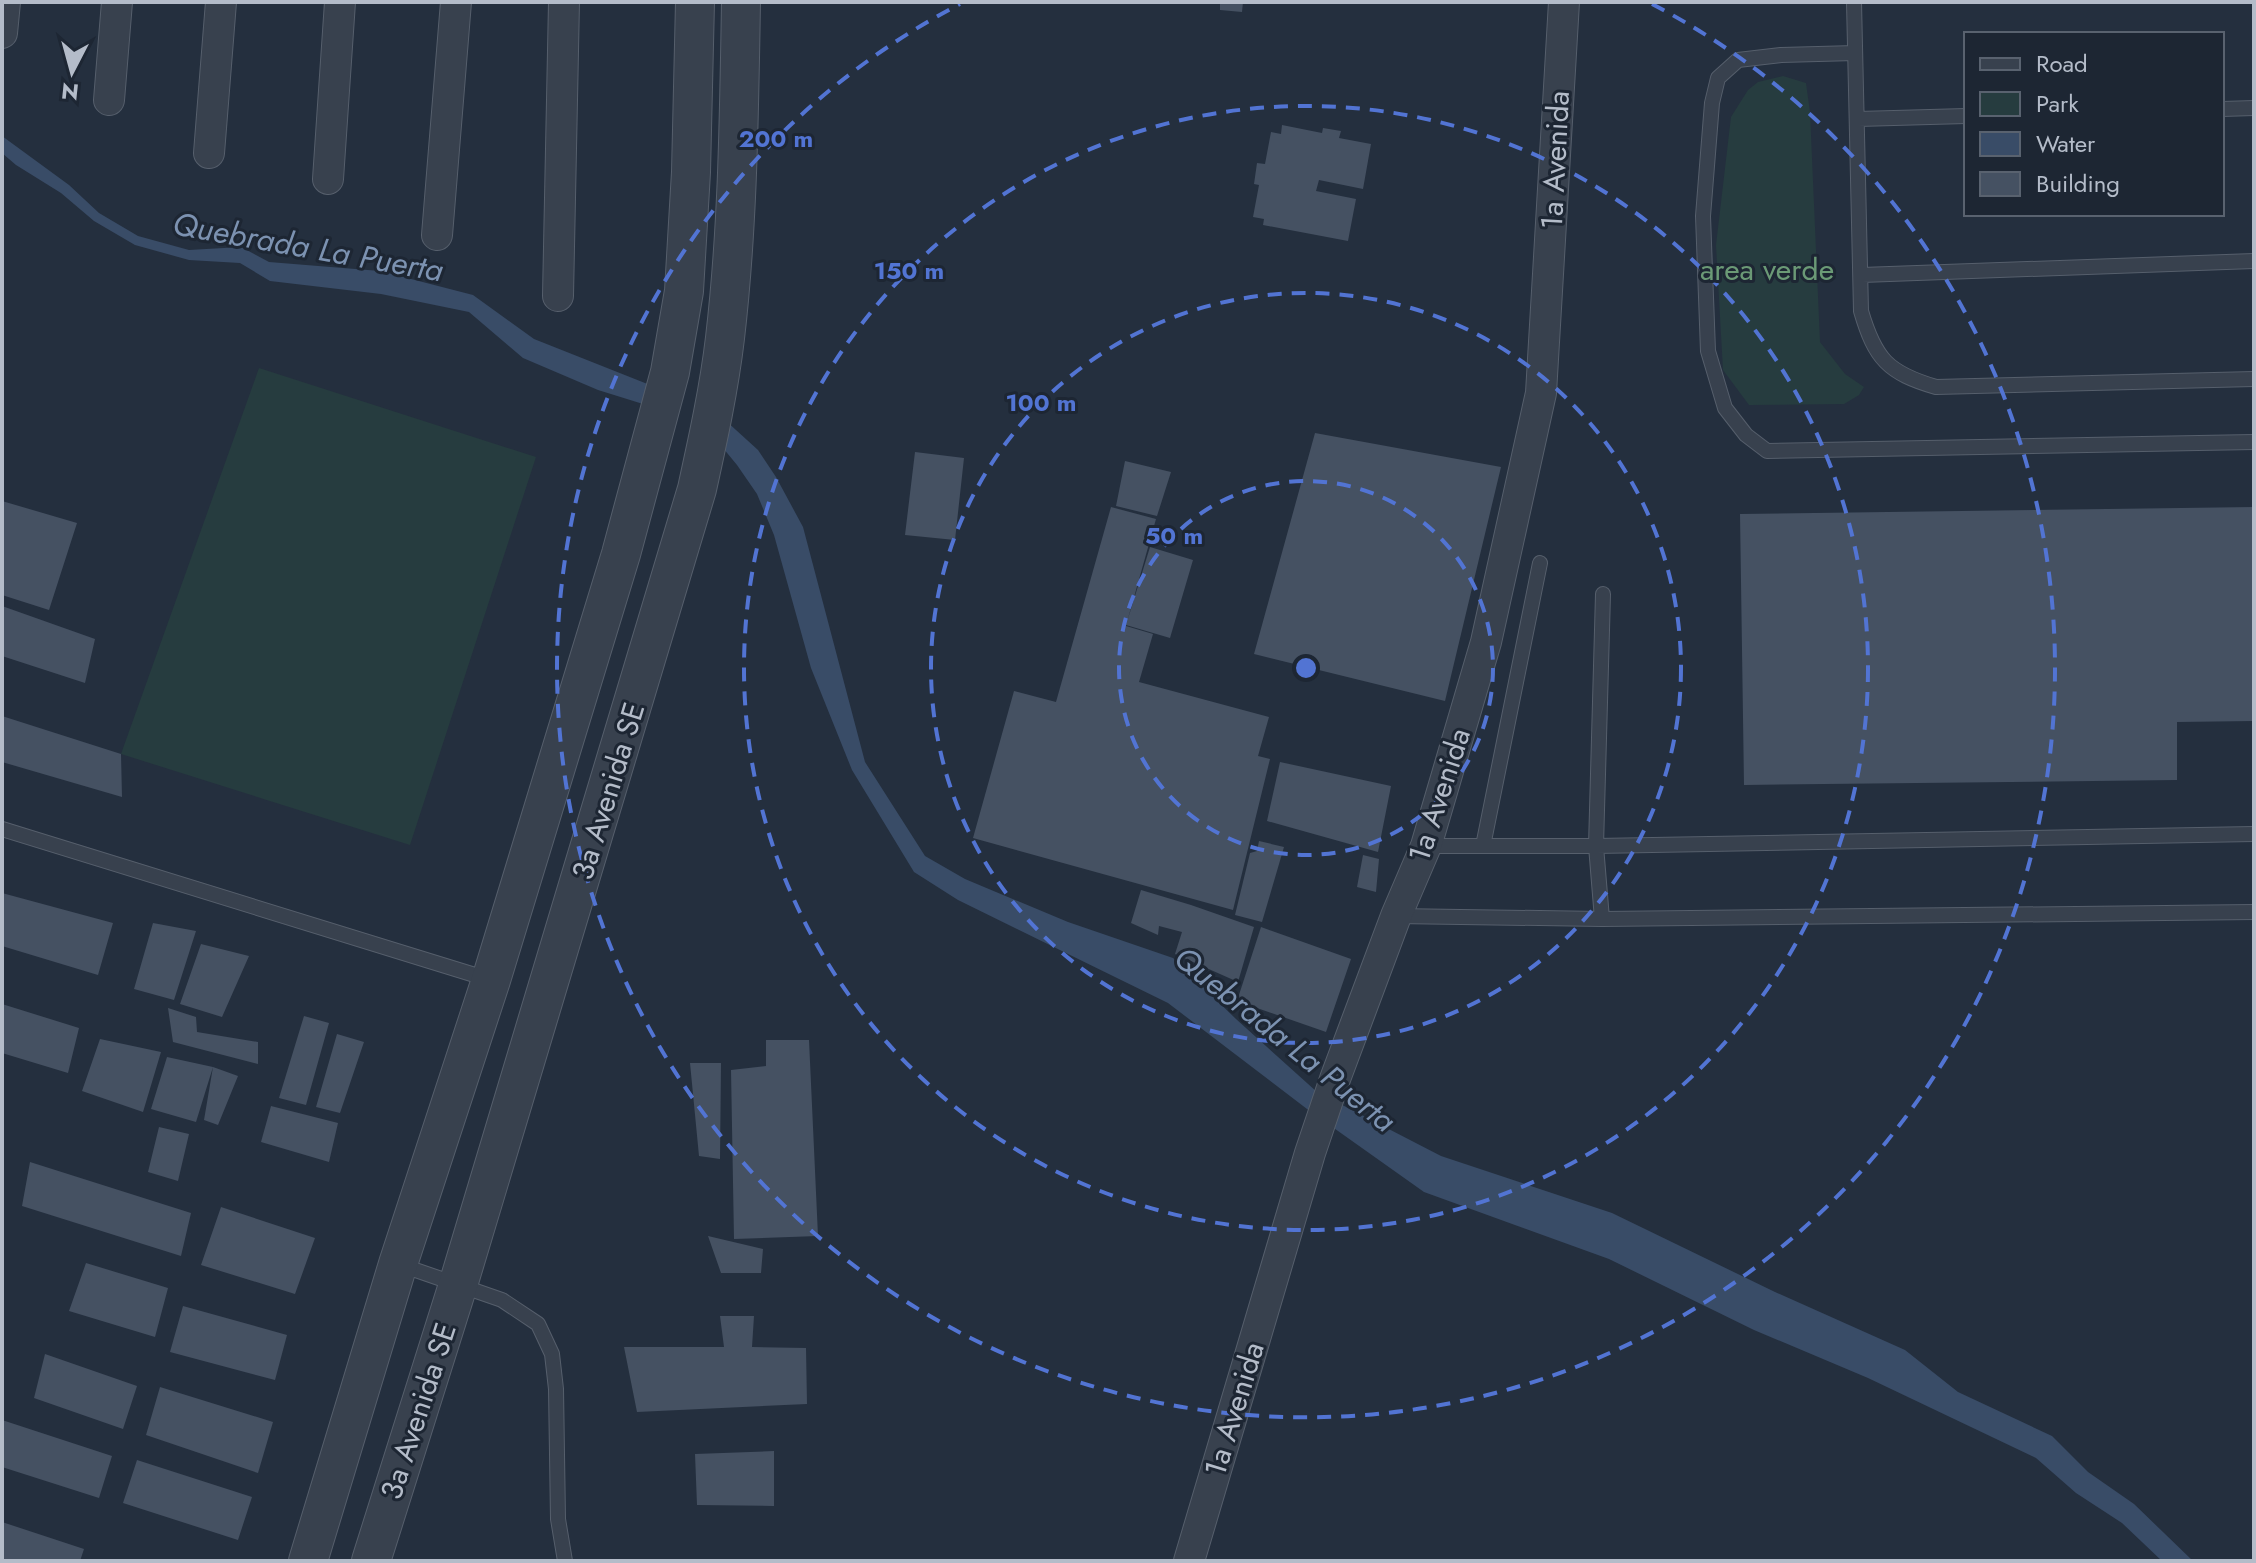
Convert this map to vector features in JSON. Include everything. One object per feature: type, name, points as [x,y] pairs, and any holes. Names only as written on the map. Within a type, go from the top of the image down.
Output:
[{"type":"street","points":[[2,33],[5,2]]},
{"type":"street","points":[[109,100],[117,2]]},
{"type":"street","points":[[209,153],[221,2]]},
{"type":"street","points":[[328,179],[340,2]]},
{"type":"street","points":[[437,235],[456,2]]},
{"type":"street","points":[[558,296],[564,2]]},
{"type":"street","name":"3a Avenida SE","points":[[308,1561],[621,554],[670,372],[684,291],[691,172],[695,2]]},
{"type":"street","name":"3a Avenida SE","points":[[371,1561],[458,1285],[697,489],[714,412],[725,338],[739,173],[741,2]]},
{"type":"street","name":"1a Avenida","points":[[1189,1561],[1310,1153],[1396,916],[1426,846],[1486,642],[1541,393],[1564,2]]},
{"type":"lane","points":[[1854,2],[1861,311],[1870,340],[1885,362],[1910,379],[1936,387],[2254,379]]},
{"type":"lane","points":[[1855,53],[1781,55],[1738,60],[1718,78],[1709,127],[1703,216],[1708,351],[1725,408],[1746,435],[1767,451],[2254,442]]},
{"type":"lane","points":[[2224,109],[2254,108]]},
{"type":"lane","points":[[1858,119],[1964,116]]},
{"type":"lane","points":[[1862,275],[2254,261]]},
{"type":"lane","points":[[1483,846],[1540,563]]},
{"type":"lane","points":[[1602,919],[1596,846],[1603,594]]},
{"type":"lane","points":[[2,829],[491,980]]},
{"type":"lane","points":[[1426,846],[1596,846],[2254,834]]},
{"type":"lane","points":[[1396,916],[1602,919],[2254,912]]},
{"type":"lane","points":[[398,1264],[502,1300],[538,1324],[552,1354],[556,1389],[558,1519],[565,1561]]},
{"type":"green space","name":"area verde","points":[[1783,76],[1806,83],[1810,112],[1820,342],[1845,374],[1864,387],[1859,395],[1844,404],[1749,405],[1723,370],[1716,245],[1731,117],[1748,90],[1758,82]]},
{"type":"green space","points":[[259,368],[536,457],[410,845],[121,754]]},
{"type":"water","points":[[2,136],[69,185],[99,213],[138,236],[189,250],[241,247],[269,262],[380,271],[473,295],[534,339],[650,385],[643,404],[598,390],[523,358],[469,312],[381,294],[270,281],[240,263],[189,260],[135,245],[94,221],[61,193],[16,165],[2,153]]},
{"type":"water","points":[[725,420],[758,450],[803,527],[865,762],[925,856],[965,879],[1068,922],[1173,958],[1317,1092],[1441,1156],[1612,1213],[1775,1292],[1905,1350],[1958,1392],[2052,1436],[2088,1472],[2134,1504],[2193,1561],[2162,1561],[2122,1523],[2076,1493],[2036,1458],[1868,1378],[1754,1330],[1609,1259],[1424,1192],[1307,1109],[1168,1003],[958,900],[914,872],[852,770],[811,668],[774,535],[757,494],[709,431]]},
{"type":"building","points":[[1220,2],[1243,2],[1242,12],[1220,10]]},
{"type":"building","points":[[1282,125],[1322,133],[1323,128],[1341,131],[1339,138],[1371,144],[1363,189],[1319,180],[1316,191],[1356,199],[1348,241],[1263,225],[1264,219],[1253,217],[1259,185],[1254,184],[1257,163],[1265,164],[1271,132],[1281,134]]},
{"type":"building","points":[[1315,433],[1501,467],[1445,701],[1254,654]]},
{"type":"building","points":[[915,452],[964,458],[955,540],[905,535]]},
{"type":"building","points":[[1125,461],[1171,472],[1157,516],[1116,506]]},
{"type":"building","points":[[2,501],[77,523],[49,610],[2,595]]},
{"type":"building","points":[[1111,507],[1156,519],[1127,622],[1150,547],[1193,560],[1170,638],[1126,625],[1153,634],[1139,682],[1269,717],[1258,756],[1270,759],[1233,910],[973,838],[1014,691],[1056,702]]},
{"type":"building","points":[[2254,507],[2254,721],[2177,722],[2177,780],[1744,785],[1740,514]]},
{"type":"building","points":[[2,606],[95,639],[85,683],[2,656]]},
{"type":"building","points":[[2,716],[121,754],[122,797],[2,762]]},
{"type":"building","points":[[1280,762],[1391,786],[1378,852],[1267,821]]},
{"type":"building","points":[[1259,841],[1284,847],[1262,922],[1235,915],[1250,853],[1257,851]]},
{"type":"building","points":[[1363,855],[1379,859],[1376,892],[1357,887]]},
{"type":"building","points":[[1141,890],[1254,927],[1238,982],[1175,954],[1182,932],[1159,926],[1158,935],[1131,923]]},
{"type":"building","points":[[2,893],[113,923],[98,975],[2,946]]},
{"type":"building","points":[[153,923],[196,931],[174,1000],[134,989]]},
{"type":"building","points":[[1261,927],[1351,959],[1326,1032],[1237,1001]]},
{"type":"building","points":[[201,944],[249,956],[222,1017],[180,1004]]},
{"type":"building","points":[[2,1004],[79,1028],[68,1073],[2,1053]]},
{"type":"building","points":[[168,1008],[196,1017],[197,1032],[258,1042],[258,1064],[173,1042]]},
{"type":"building","points":[[304,1016],[329,1023],[306,1105],[279,1098]]},
{"type":"building","points":[[337,1034],[364,1042],[340,1113],[316,1107]]},
{"type":"building","points":[[100,1039],[161,1052],[143,1112],[82,1091]]},
{"type":"building","points":[[766,1040],[809,1040],[818,1236],[734,1239],[731,1070],[766,1066]]},
{"type":"building","points":[[167,1057],[213,1067],[196,1122],[151,1109]]},
{"type":"building","points":[[690,1063],[721,1063],[720,1159],[699,1156]]},
{"type":"building","points":[[213,1067],[238,1076],[218,1125],[204,1120]]},
{"type":"building","points":[[271,1106],[338,1123],[329,1162],[261,1142]]},
{"type":"building","points":[[159,1127],[189,1134],[178,1181],[148,1172]]},
{"type":"building","points":[[30,1162],[191,1213],[181,1256],[22,1206]]},
{"type":"building","points":[[221,1207],[315,1238],[295,1294],[201,1265]]},
{"type":"building","points":[[708,1236],[763,1249],[761,1273],[721,1273]]},
{"type":"building","points":[[86,1263],[168,1288],[155,1337],[69,1311]]},
{"type":"building","points":[[183,1306],[287,1335],[275,1380],[170,1352]]},
{"type":"building","points":[[720,1316],[754,1316],[752,1347],[806,1348],[807,1404],[637,1412],[624,1347],[724,1347]]},
{"type":"building","points":[[45,1354],[137,1386],[123,1429],[34,1398]]},
{"type":"building","points":[[160,1387],[273,1422],[258,1473],[146,1435]]},
{"type":"building","points":[[2,1420],[112,1456],[99,1498],[2,1467]]},
{"type":"building","points":[[774,1451],[774,1506],[697,1505],[695,1454]]},
{"type":"building","points":[[137,1460],[252,1497],[238,1540],[123,1503]]},
{"type":"building","points":[[2,1522],[84,1549],[80,1561],[2,1561]]},
{"type":"water label","name":"Quebrada La Puerta","points":[[308,247]]},
{"type":"water label","name":"Quebrada La Puerta","points":[[1285,1039]]}]
